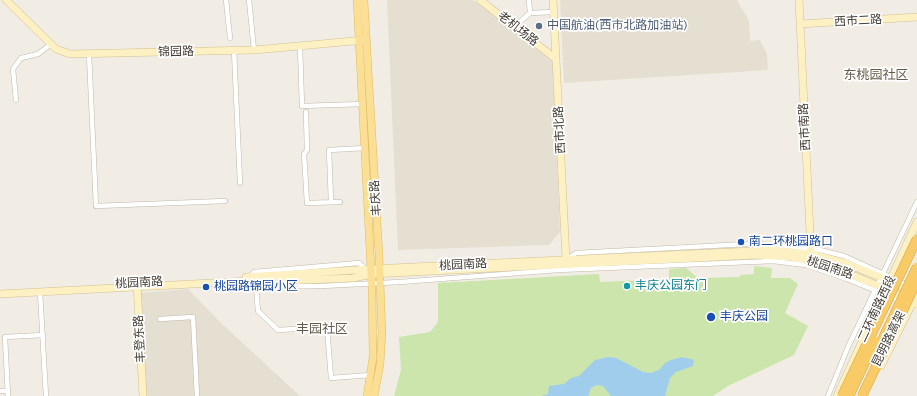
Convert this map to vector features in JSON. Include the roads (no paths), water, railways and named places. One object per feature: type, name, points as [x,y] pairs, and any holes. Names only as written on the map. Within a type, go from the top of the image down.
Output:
[{"type":"highway","name":"昆明路高架","points":[[842,396],[917,239]]},
{"type":"highway","name":"二环南路西段","points":[[849,396],[917,253]]},
{"type":"highway","name":"二环南路西段","points":[[855,396],[917,267]]},
{"type":"highway","name":"昆明路高架","points":[[862,396],[917,281]]},
{"type":"main road","name":"锦园路","points":[[6,0],[56,49],[70,54],[254,50],[363,41]]},
{"type":"main road","name":"丰庆路","points":[[357,0],[363,41],[373,271],[373,350],[371,375],[367,396]]},
{"type":"main road","name":"丰庆路","points":[[364,0],[363,104],[365,148],[373,271],[380,284],[382,351],[374,396]]},
{"type":"main road","name":"老机场路","points":[[480,0],[556,59]]},
{"type":"main road","name":"西市北路","points":[[553,0],[566,259]]},
{"type":"main road","name":"西市南路","points":[[799,0],[810,251]]},
{"type":"main road","name":"西市二路","points":[[800,24],[917,17]]},
{"type":"main road","name":"二环南路西段","points":[[837,396],[917,222]]},
{"type":"main road","name":"桃园南路","points":[[0,290],[250,279],[256,282],[353,278],[373,271],[566,259],[773,250],[810,251],[882,275],[891,279],[915,302]]},
{"type":"main road","name":"桃园南路","points":[[373,271],[756,254],[808,259],[843,270],[876,287],[915,302]]},
{"type":"main road","name":"桃园南路","points":[[0,294],[137,285]]},
{"type":"main road","name":"丰登东路","points":[[137,285],[143,396]]},
{"type":"main road","points":[[866,396],[915,302]]},
{"type":"street","points":[[226,0],[230,38]]},
{"type":"street","points":[[249,0],[254,50]]},
{"type":"street","points":[[529,0],[530,13]]},
{"type":"street","points":[[514,27],[530,13],[554,12]]},
{"type":"street","points":[[16,100],[13,69],[21,58],[38,54],[51,44]]},
{"type":"street","points":[[300,46],[302,106],[363,104]]},
{"type":"street","points":[[234,50],[240,183]]},
{"type":"street","points":[[89,54],[96,206],[225,200]]},
{"type":"street","points":[[306,112],[307,150],[304,154],[307,203],[340,202]]},
{"type":"street","points":[[332,202],[329,150],[365,148]]},
{"type":"street","points":[[828,396],[848,347],[917,202]]},
{"type":"street","points":[[256,287],[380,284],[521,272],[761,261],[806,265],[876,287]]},
{"type":"street","points":[[371,375],[331,378],[327,327],[278,330],[258,311],[256,287],[250,279],[254,272],[359,263],[373,271]]},
{"type":"street","points":[[891,279],[917,289]]},
{"type":"street","points":[[40,292],[46,396]]},
{"type":"street","points":[[160,319],[193,317],[198,396]]},
{"type":"street","points":[[0,391],[8,393],[5,337],[43,335]]},
{"type":"water","points":[[608,357],[616,358],[643,372],[651,373],[659,370],[665,363],[671,360],[682,357],[694,360],[693,366],[676,372],[670,378],[665,396],[611,396],[603,386],[597,385],[591,388],[588,396],[541,396],[548,394],[549,386],[564,384],[571,378],[579,376],[595,360]]},
{"type":"place","name":"中国航油(西市北路加油站)","points":[[539,26]]},
{"type":"place","name":"南二环桃园路口","points":[[741,242]]},
{"type":"place","name":"丰庆公园东门","points":[[627,286]]},
{"type":"place","name":"桃园路锦园小区","points":[[206,287]]},
{"type":"place","name":"丰庆公园","points":[[711,317]]},
{"type":"district","name":"东桃园社区","points":[[876,75]]},
{"type":"district","name":"丰园社区","points":[[322,329]]}]
